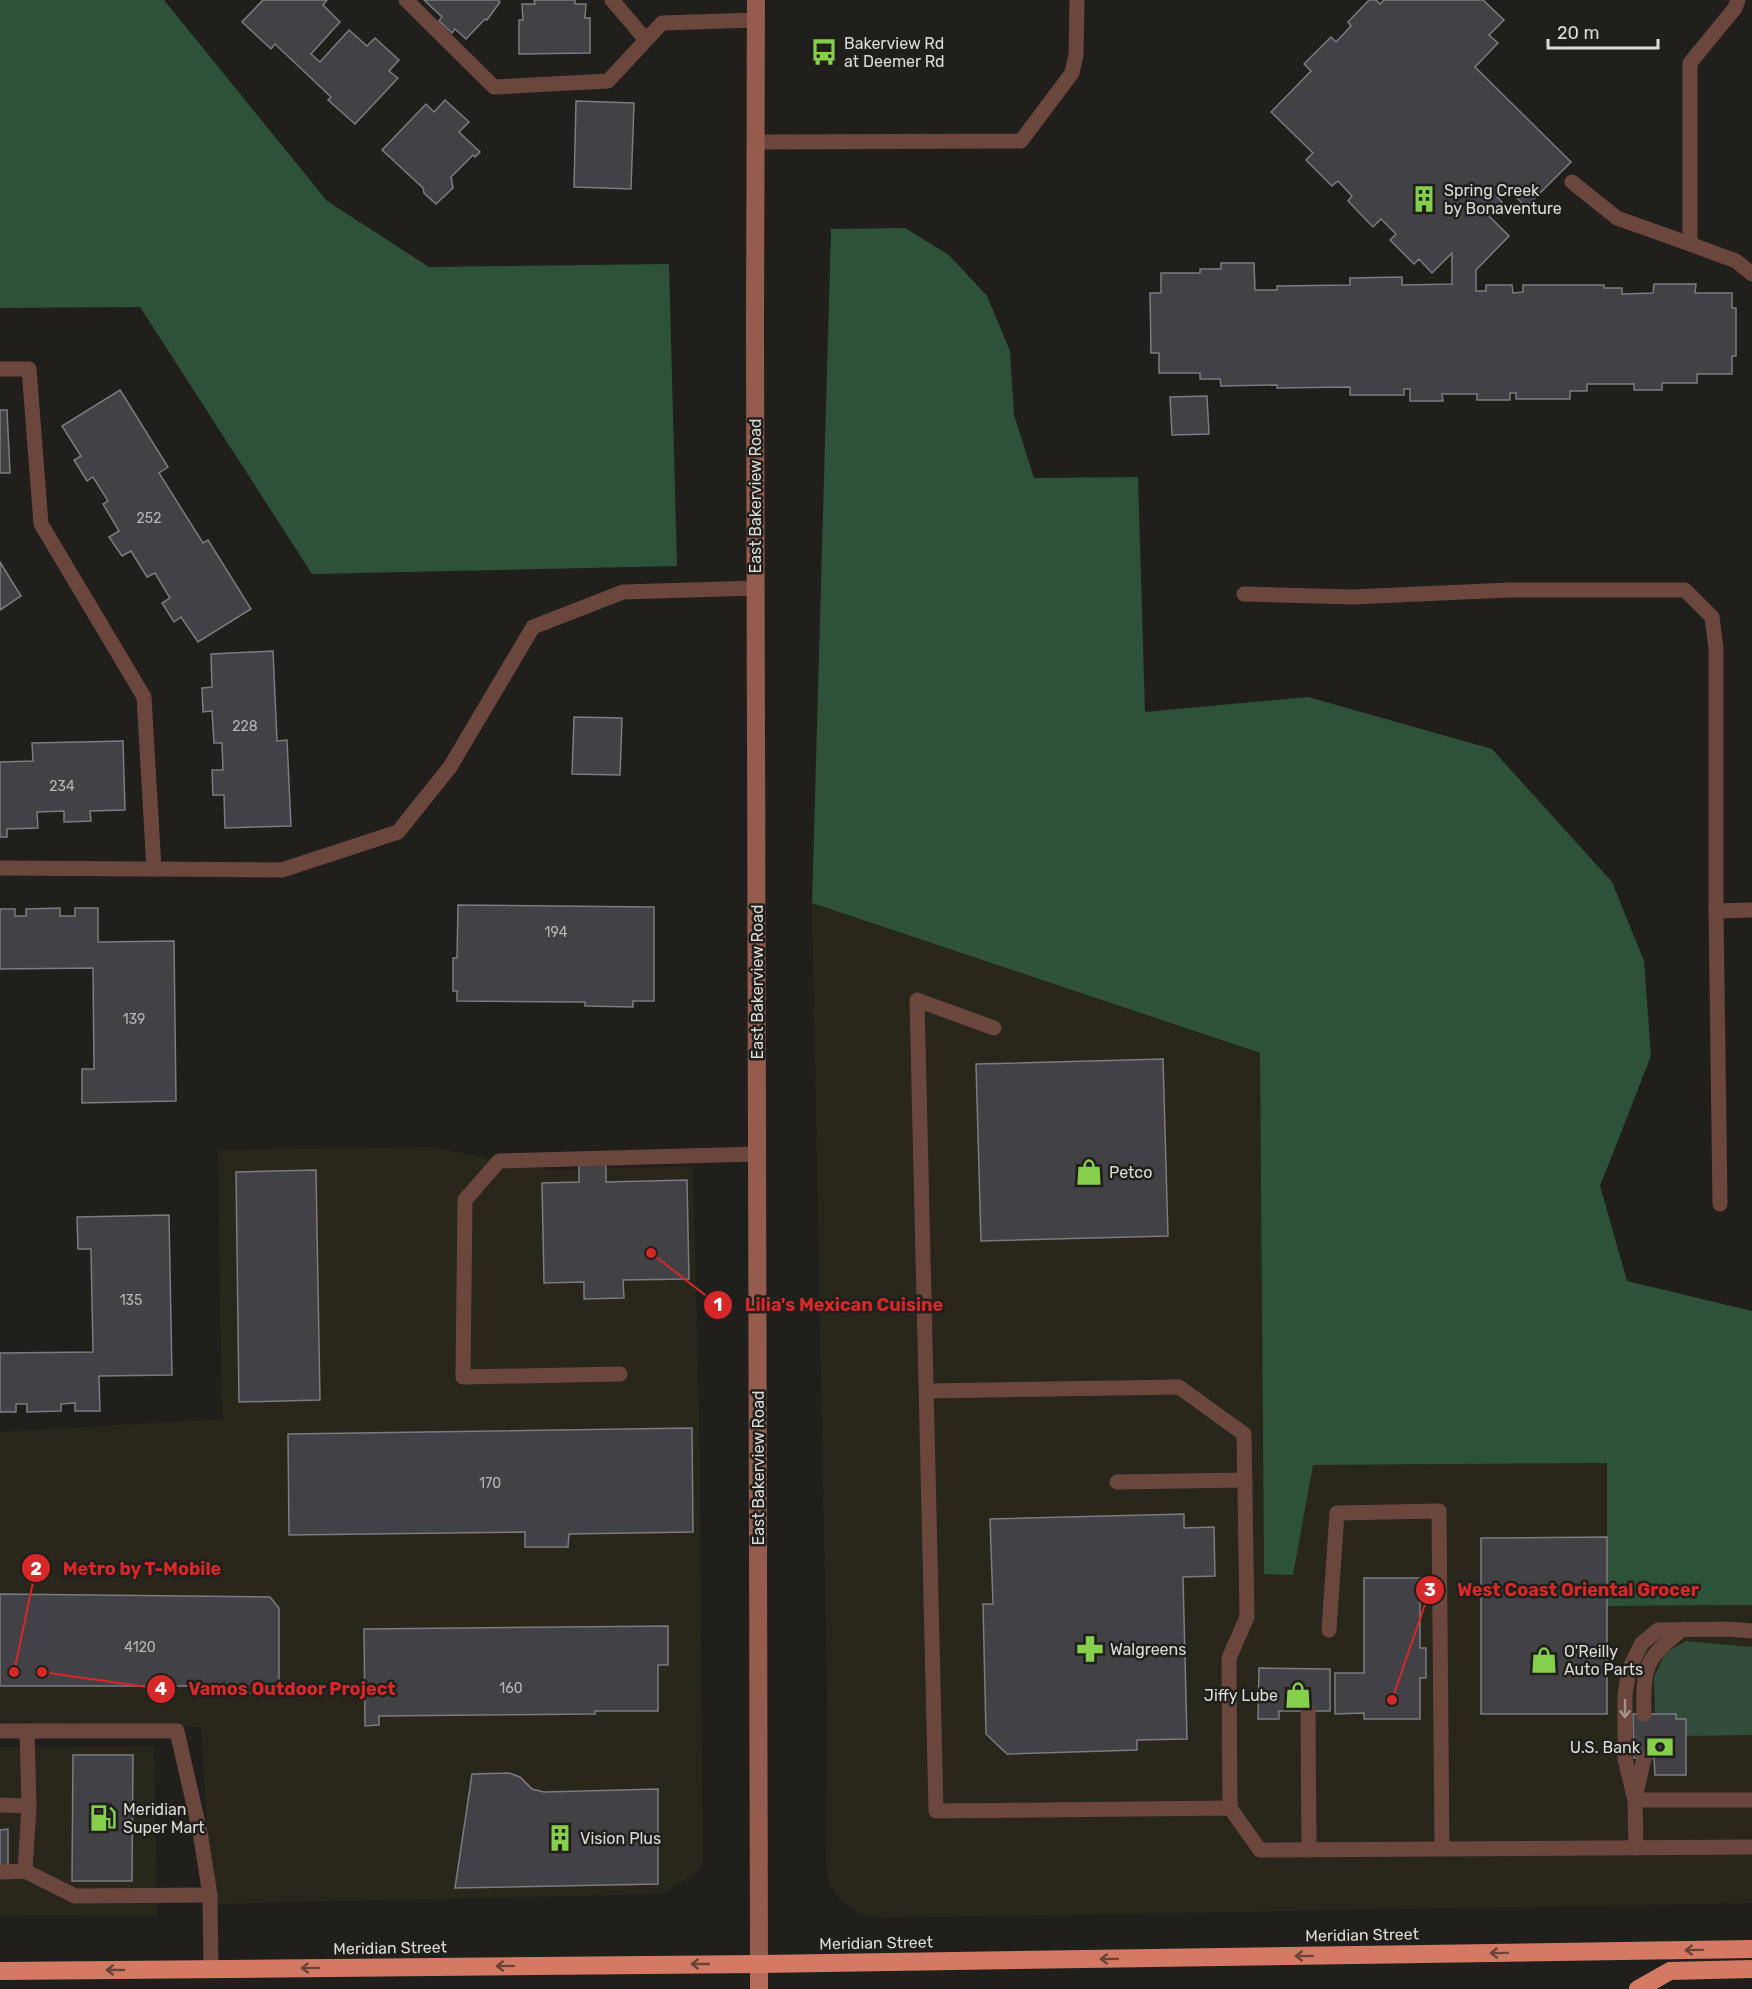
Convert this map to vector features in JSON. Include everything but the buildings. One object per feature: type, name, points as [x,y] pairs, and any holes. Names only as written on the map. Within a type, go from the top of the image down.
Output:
[{"type":"highway","name":"Meridian Street","points":[[0,1971],[759,1964],[1752,1949]]},
{"type":"highway","points":[[1638,1989],[1670,1971],[1752,1969]]},
{"type":"main road","name":"East Bakerview Road","points":[[756,0],[759,1964]]},
{"type":"main road","points":[[759,1964],[759,1989]]},
{"type":"lane","points":[[406,0],[494,87],[608,81],[662,23],[756,20]]},
{"type":"lane","points":[[612,0],[646,40]]},
{"type":"lane","points":[[755,142],[1021,141],[1072,73],[1076,56],[1077,0]]},
{"type":"lane","points":[[1690,244],[1690,63],[1736,8],[1738,0]]},
{"type":"lane","points":[[1572,182],[1617,218],[1736,261],[1752,274]]},
{"type":"lane","points":[[0,369],[29,369],[41,524],[144,697],[154,869]]},
{"type":"lane","points":[[0,868],[282,870],[398,832],[450,767],[533,627],[623,592],[756,588]]},
{"type":"lane","points":[[1244,594],[1352,597],[1509,590],[1685,590],[1712,617],[1716,648],[1716,911],[1720,1204]]},
{"type":"lane","points":[[1716,911],[1752,910]]},
{"type":"lane","points":[[994,1028],[917,1000],[936,1811],[1230,1808]]},
{"type":"lane","points":[[620,1374],[464,1377],[465,1200],[499,1161],[758,1154]]},
{"type":"lane","points":[[927,1391],[1179,1387],[1244,1434],[1247,1617],[1229,1658],[1230,1808],[1260,1850],[1752,1847]]},
{"type":"lane","points":[[1117,1482],[1245,1480]]},
{"type":"lane","points":[[1329,1630],[1337,1514],[1439,1511],[1442,1849]]},
{"type":"lane","points":[[1644,1714],[1644,1674],[1651,1658],[1663,1644],[1683,1629]]},
{"type":"lane","points":[[1636,1848],[1635,1800],[1625,1759],[1625,1695],[1629,1669],[1642,1643],[1658,1630],[1752,1631]]},
{"type":"lane","points":[[1308,1711],[1309,1850]]},
{"type":"lane","points":[[0,1731],[177,1731],[200,1832],[210,1895],[211,1969]]},
{"type":"lane","points":[[26,1871],[29,1806],[27,1731]]},
{"type":"lane","points":[[1635,1800],[1644,1758]]},
{"type":"lane","points":[[1635,1800],[1752,1800]]},
{"type":"lane","points":[[0,1805],[29,1806]]},
{"type":"lane","points":[[2,1872],[26,1871],[75,1896],[210,1895]]},
{"type":"shaded area","points":[[812,903],[1260,1053],[1264,1574],[1293,1575],[1312,1465],[1607,1463],[1607,1606],[1752,1605],[1752,1903],[878,1918],[858,1913],[841,1901],[829,1883],[826,1861],[827,1691]]},
{"type":"shaded area","points":[[430,1147],[552,1170],[693,1166],[699,1411],[703,1868],[663,1894],[212,1904],[201,1727],[0,1722],[0,1432],[222,1419],[218,1150]]},
{"type":"shaded area","points":[[154,1746],[157,1916],[0,1915],[0,1747]]},
{"type":"green space","points":[[0,0],[164,0],[327,201],[429,267],[669,264],[677,566],[312,574],[140,307],[0,308]]},
{"type":"green space","points":[[905,228],[949,255],[987,296],[1010,351],[1014,415],[1034,478],[1138,477],[1145,712],[1308,697],[1492,749],[1612,882],[1644,961],[1651,1056],[1600,1186],[1627,1281],[1752,1311],[1752,1605],[1607,1606],[1607,1463],[1313,1465],[1293,1575],[1264,1574],[1260,1053],[812,903],[831,229]]},
{"type":"green space","points":[[1686,1641],[1752,1647],[1752,1735],[1686,1736],[1686,1719],[1676,1719],[1676,1714],[1655,1714],[1654,1677],[1665,1653]]},
{"type":"place","name":"Bakerview Rd at Deemer Rd","points":[[824,52]]},
{"type":"place","name":"Spring Creek by Bonaventure","points":[[1424,199]]},
{"type":"place","name":"Petco","points":[[1089,1172]]},
{"type":"place","name":"Lilia's Mexican Cuisine","points":[[651,1253]]},
{"type":"place","name":"Walgreens","points":[[1090,1649]]},
{"type":"place","name":"O'Reilly Auto Parts","points":[[1544,1660]]},
{"type":"place","name":"Metro by T-Mobile","points":[[14,1672]]},
{"type":"place","name":"Vamos Outdoor Project","points":[[42,1672]]},
{"type":"place","name":"Jiffy Lube","points":[[1298,1695]]},
{"type":"place","name":"West Coast Oriental Grocer","points":[[1392,1700]]},
{"type":"place","name":"U.S. Bank","points":[[1660,1747]]},
{"type":"place","name":"Meridian Super Mart","points":[[103,1818]]},
{"type":"place","name":"Vision Plus","points":[[560,1838]]}]
